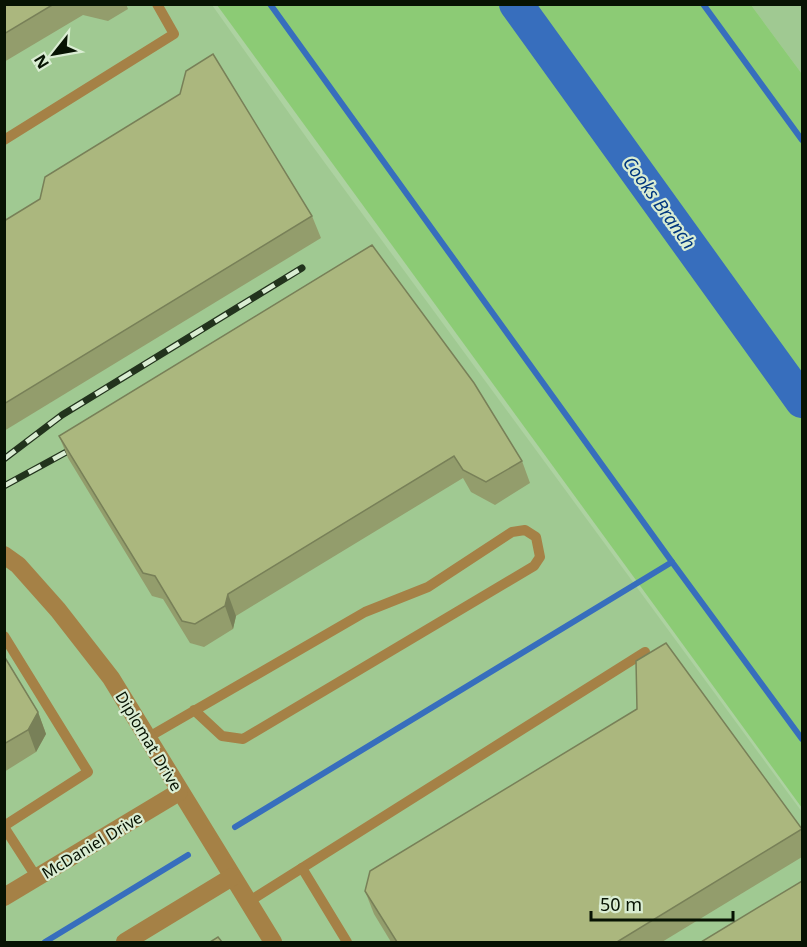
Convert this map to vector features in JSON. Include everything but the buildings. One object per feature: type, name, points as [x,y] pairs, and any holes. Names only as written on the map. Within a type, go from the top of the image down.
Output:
[{"type":"street","name":"Diplomat Drive","points":[[4,555],[18,565],[58,610],[111,678],[273,942]]},
{"type":"street","name":"McDaniel Drive","points":[[4,897],[179,792]]},
{"type":"street","points":[[132,941],[232,877]]},
{"type":"lane","points":[[4,140],[174,34],[157,4]]},
{"type":"lane","points":[[147,738],[194,710],[364,612],[428,588],[512,532],[525,530],[536,537],[540,557],[534,566],[243,739],[222,736],[194,710]]},
{"type":"lane","points":[[4,636],[88,772],[4,826],[37,878]]},
{"type":"lane","points":[[248,902],[645,652]]},
{"type":"lane","points":[[302,868],[347,942]]},
{"type":"shaded area","points":[[5,5],[212,5],[311,144],[802,812],[802,942],[5,942]]},
{"type":"shaded area","points":[[217,5],[751,5],[802,74],[802,808]]},
{"type":"shaded area","points":[[751,5],[802,5],[802,74]]},
{"type":"waterway","points":[[270,4],[802,739]]},
{"type":"waterway","name":"Cooks Branch","points":[[516,4],[802,401]]},
{"type":"waterway","points":[[703,4],[802,140]]},
{"type":"waterway","points":[[235,827],[672,562]]},
{"type":"waterway","points":[[45,942],[188,855]]},
{"type":"railway","points":[[4,459],[62,415],[302,268]]},
{"type":"railway","points":[[4,486],[81,444]]}]
